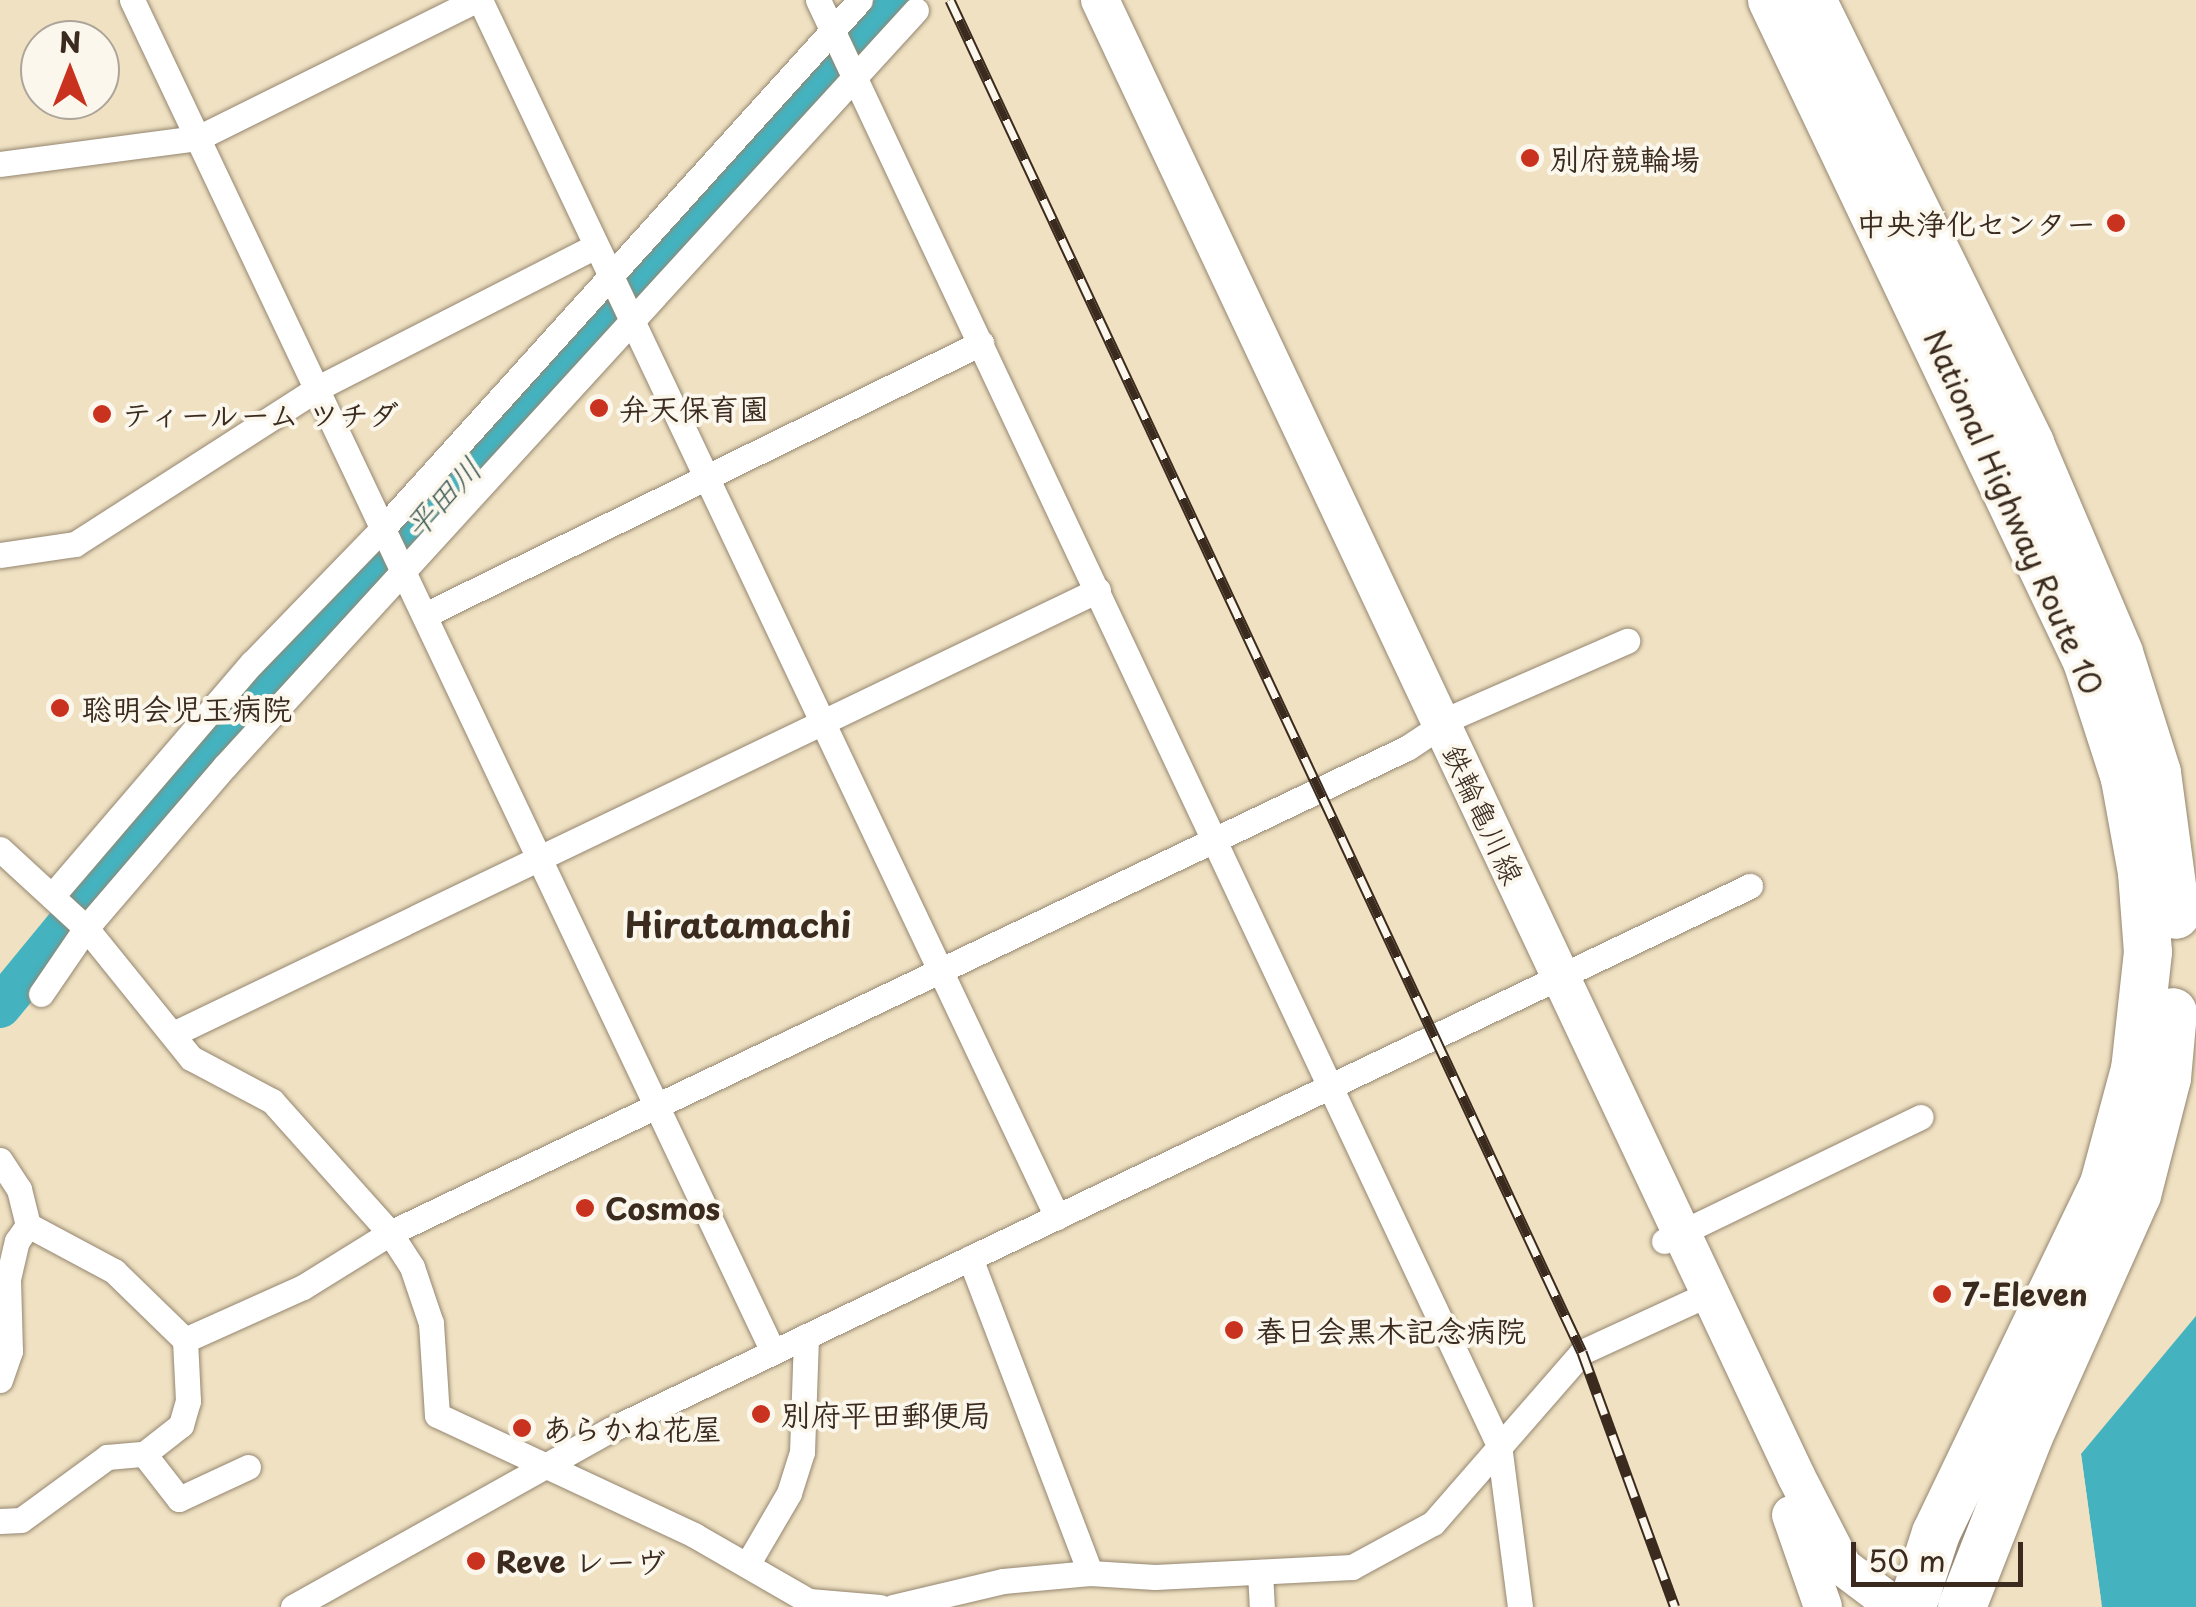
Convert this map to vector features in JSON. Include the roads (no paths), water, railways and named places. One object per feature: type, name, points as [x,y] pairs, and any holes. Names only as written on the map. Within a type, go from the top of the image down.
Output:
[{"type":"highway","name":"National Highway Route 10","points":[[1772,0],[2087,661],[2125,779],[2143,893],[2148,952],[2135,1069],[2104,1184],[1936,1534],[1912,1607]]},
{"type":"highway","name":"National Highway Route 10","points":[[1812,0],[2030,444],[2104,618],[2157,774],[2172,852],[2178,951],[2168,1078],[2137,1195],[2029,1436],[1962,1607]]},
{"type":"main road","name":"鉄輪亀川線","points":[[1080,0],[1434,731],[1701,1296],[1843,1567],[1896,1607]]},
{"type":"main road","name":"鉄輪亀川線","points":[[1100,0],[1434,731]]},
{"type":"main road","name":"鉄輪亀川線","points":[[1701,1296],[1777,1480],[1823,1607]]},
{"type":"street","points":[[132,0],[428,614],[773,1352]]},
{"type":"street","points":[[0,164],[198,138],[478,0],[1057,1216]]},
{"type":"street","points":[[818,0],[1217,836],[1499,1445],[1520,1607]]},
{"type":"street","points":[[57,901],[252,663],[384,527],[860,0]]},
{"type":"street","points":[[41,994],[86,928],[225,766],[407,574],[631,321],[916,10]]},
{"type":"street","points":[[0,555],[75,544],[318,388],[594,247]]},
{"type":"street","points":[[428,614],[702,475],[981,343]]},
{"type":"street","points":[[173,1034],[1098,590]]},
{"type":"street","points":[[185,1340],[302,1287],[390,1233],[1627,641]]},
{"type":"street","points":[[0,849],[86,928],[191,1058],[272,1102],[390,1233],[412,1267],[431,1322],[437,1416],[547,1463],[748,1566],[807,1604],[880,1607]]},
{"type":"street","points":[[293,1607],[547,1463],[1750,886]]},
{"type":"street","points":[[1673,1237],[1921,1117]]},
{"type":"street","points":[[0,1160],[19,1189],[28,1225],[114,1270],[185,1340],[188,1401],[181,1426],[144,1454],[107,1457],[22,1520],[0,1521]]},
{"type":"street","points":[[0,1380],[10,1351],[8,1279],[17,1240],[28,1225]]},
{"type":"street","points":[[970,1258],[1090,1574]]},
{"type":"street","points":[[893,1607],[1004,1594],[1090,1574],[1352,1567],[1433,1523],[1582,1352],[1701,1296]]},
{"type":"street","points":[[748,1566],[788,1493],[802,1452],[806,1336]]},
{"type":"street","points":[[144,1454],[179,1499],[248,1467]]},
{"type":"street","points":[[1260,1572],[1262,1607]]},
{"type":"water","points":[[2196,1316],[2196,1607],[2102,1607],[2081,1454]]},
{"type":"waterway","name":"平田川","points":[[0,1007],[212,749],[435,503],[661,270],[899,0]]},
{"type":"railway","points":[[950,0],[1582,1352],[1675,1607]]},
{"type":"place","name":"別府競輪場","points":[[1530,158]]},
{"type":"place","name":"中央浄化センター","points":[[2116,223]]},
{"type":"place","name":"弁天保育園","points":[[599,408]]},
{"type":"place","name":"ティールーム ツチダ","points":[[102,414]]},
{"type":"place","name":"聡明会児玉病院","points":[[60,708]]},
{"type":"place","name":"Cosmos","points":[[585,1208]]},
{"type":"place","name":"7-Eleven","points":[[1942,1294]]},
{"type":"place","name":"春日会黒木記念病院","points":[[1234,1330]]},
{"type":"place","name":"別府平田郵便局","points":[[761,1414]]},
{"type":"place","name":"あらかね花屋","points":[[522,1428]]},
{"type":"place","name":"Reve レーヴ","points":[[476,1561]]},
{"type":"district","name":"Hiratamachi","points":[[738,924]]}]
